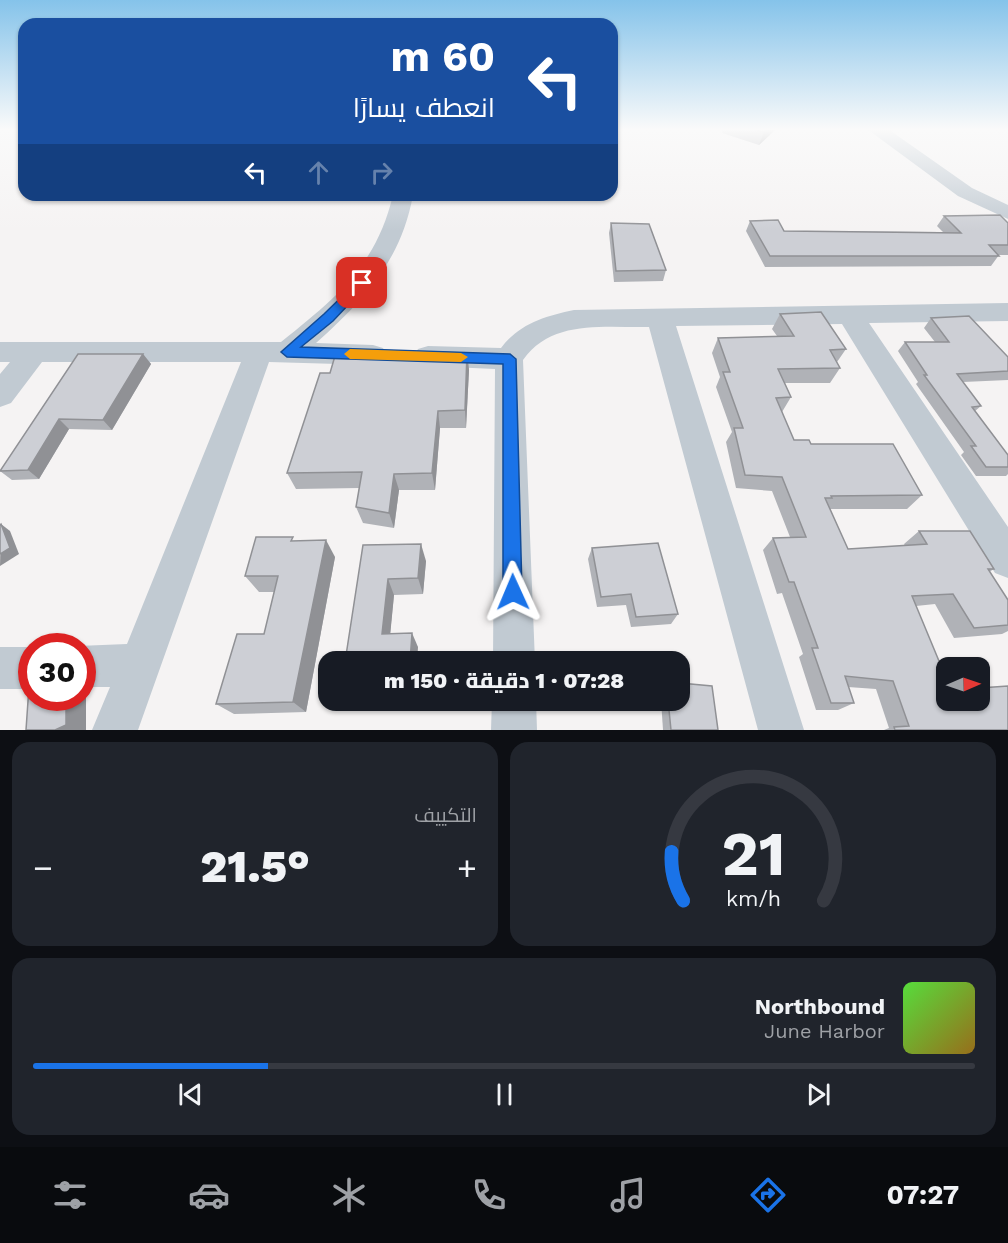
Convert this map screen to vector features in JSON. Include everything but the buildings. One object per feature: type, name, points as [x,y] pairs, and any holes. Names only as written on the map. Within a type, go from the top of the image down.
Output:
[{"type":"street","points":[[923,163],[949,182],[1008,213]]},
{"type":"street","points":[[115,730],[140,665],[273,352],[329,318],[371,272],[398,222],[402,201]]},
{"type":"street","points":[[514,651],[510,359],[528,336],[553,323],[574,319],[1008,312]]},
{"type":"street","points":[[849,314],[1008,560]]},
{"type":"street","points":[[660,319],[781,730]]},
{"type":"street","points":[[0,352],[273,352],[510,359]]},
{"type":"street","points":[[0,395],[34,352]]},
{"type":"street","points":[[96,666],[140,665]]},
{"type":"street","points":[[0,668],[18,668]]},
{"type":"street","points":[[514,711],[514,730]]},
{"type":"slow traffic","points":[[350,354],[461,357]]},
{"type":"route","points":[[362,283],[329,318],[287,352],[510,359],[513,592]]}]
